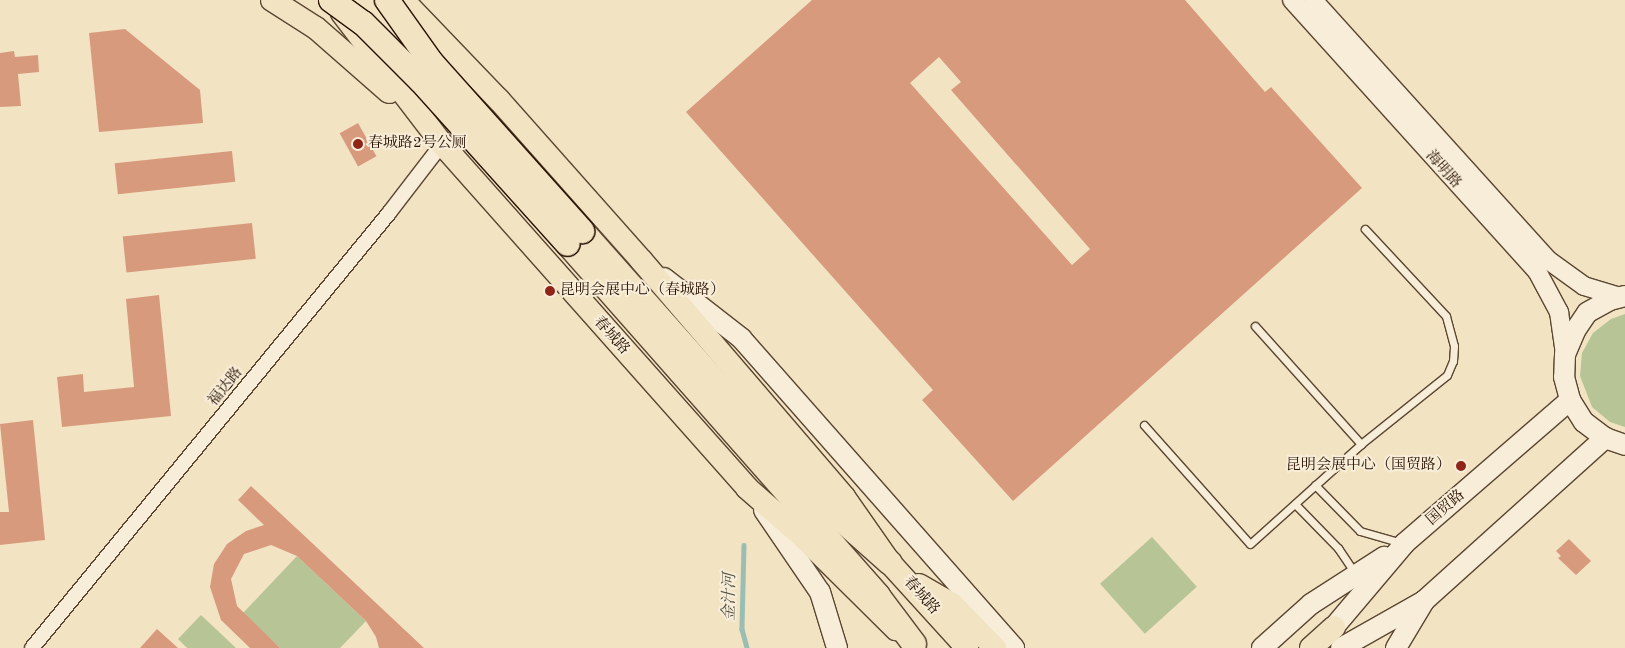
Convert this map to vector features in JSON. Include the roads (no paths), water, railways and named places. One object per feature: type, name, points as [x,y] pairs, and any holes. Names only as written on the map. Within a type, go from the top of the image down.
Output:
[{"type":"highway","points":[[332,0],[364,24],[422,81],[575,238],[825,505],[897,570]]},
{"type":"highway","points":[[387,0],[431,62],[575,238],[878,596],[916,646]]},
{"type":"main road","points":[[272,0],[316,28],[348,54],[442,144]]},
{"type":"main road","name":"春城路","points":[[332,0],[442,144],[748,488],[802,537],[879,616],[916,646]]},
{"type":"main road","name":"春城路","points":[[403,0],[493,94],[641,260],[844,497],[897,570],[967,648]]},
{"type":"main road","points":[[414,0],[493,94]]},
{"type":"main road","points":[[641,260],[741,338],[1014,648]]},
{"type":"main road","points":[[1623,296],[1587,313],[1574,331],[1565,354],[1564,377],[1570,400],[1584,422],[1605,438],[1625,445]]},
{"type":"main road","name":"国贸路","points":[[1338,638],[1405,543],[1570,400]]},
{"type":"main road","points":[[1396,648],[1424,601],[1605,438]]},
{"type":"main road","points":[[748,488],[799,558],[820,592],[837,648]]},
{"type":"main road","points":[[1262,648],[1312,604],[1405,543]]},
{"type":"main road","points":[[897,570],[952,604],[995,648]]},
{"type":"main road","points":[[1311,648],[1424,601]]},
{"type":"street","name":"海明路","points":[[1292,0],[1537,271],[1560,312],[1565,354]]},
{"type":"street","name":"海明路","points":[[1313,0],[1548,260],[1584,286],[1623,296]]},
{"type":"street","name":"福达路","points":[[32,648],[389,214],[442,144]]},
{"type":"lane","points":[[1144,425],[1250,544],[1361,444],[1447,375],[1454,346],[1446,316],[1365,229]]},
{"type":"lane","points":[[1255,326],[1361,444]]},
{"type":"lane","points":[[1315,485],[1360,531],[1405,543]]},
{"type":"lane","points":[[1294,504],[1338,548],[1356,575]]},
{"type":"waterway","name":"金汁河","points":[[744,545],[742,629],[747,648]]},
{"type":"place","name":"春城路2号公厕","points":[[358,144]]},
{"type":"place","name":"昆明会展中心（春城路）","points":[[550,291]]},
{"type":"place","name":"昆明会展中心（国贸路）","points":[[1461,466]]}]
